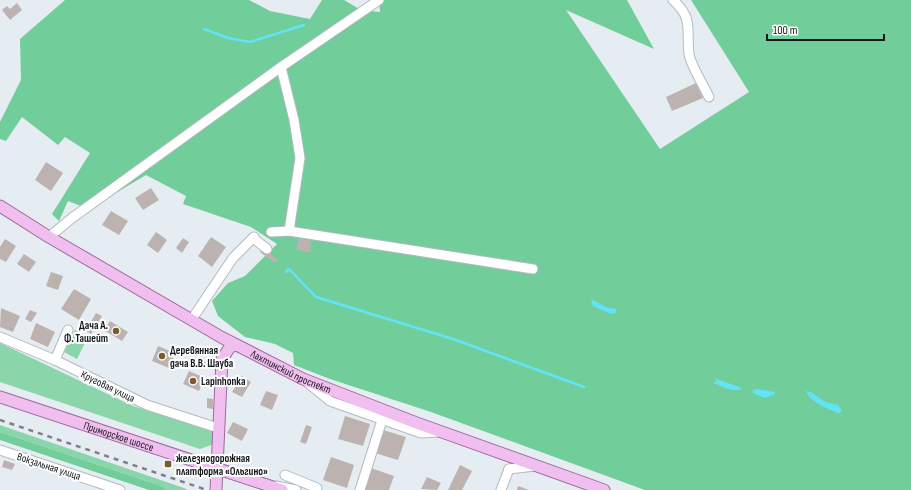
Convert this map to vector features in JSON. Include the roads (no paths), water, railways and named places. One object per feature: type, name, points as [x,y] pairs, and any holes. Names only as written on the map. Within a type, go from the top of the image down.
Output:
[{"type":"main road","name":"Лахтинский проспект","points":[[0,206],[49,237],[236,345],[303,379],[604,490]]},
{"type":"main road","points":[[216,490],[222,359],[230,347],[236,345]]},
{"type":"main road","name":"Приморское шоссе","points":[[0,397],[282,490]]},
{"type":"street","points":[[49,237],[72,218],[281,67],[379,0]]},
{"type":"street","points":[[673,0],[682,8],[688,19],[689,56],[709,97]]},
{"type":"street","points":[[281,67],[294,120],[300,158],[289,231]]},
{"type":"street","points":[[271,232],[289,231],[533,269]]},
{"type":"street","points":[[192,319],[233,258],[254,238],[267,249]]},
{"type":"street","points":[[55,360],[68,330]]},
{"type":"street","name":"Круговая улица","points":[[0,336],[55,360],[147,405],[218,428]]},
{"type":"street","points":[[303,379],[330,401],[421,433],[442,431]]},
{"type":"street","points":[[360,490],[382,420]]},
{"type":"street","name":"Вокзальная улица","points":[[0,450],[101,487],[120,490]]},
{"type":"street","points":[[499,452],[509,470]]},
{"type":"street","points":[[509,470],[537,466]]},
{"type":"street","points":[[501,490],[509,470]]},
{"type":"street","points":[[285,475],[318,489]]},
{"type":"street","points":[[257,481],[296,490]]},
{"type":"water","points":[[593,300],[608,308],[616,309],[616,313],[611,314],[593,306],[591,301]]},
{"type":"water","points":[[714,378],[742,389],[731,390],[713,383],[717,381]]},
{"type":"water","points":[[757,389],[775,392],[775,394],[765,398],[753,393],[753,390]]},
{"type":"water","points":[[806,391],[811,392],[825,402],[838,405],[842,411],[838,413],[820,405],[808,395]]},
{"type":"waterway","points":[[204,29],[228,38],[250,42],[304,25]]},
{"type":"waterway","points":[[286,272],[289,269],[316,297],[453,339],[584,387]]},
{"type":"railway","points":[[0,420],[207,490]]},
{"type":"place","name":"Дача А. Ф. Ташейт","points":[[116,331]]},
{"type":"place","name":"Деревянная дача В.В. Шауба","points":[[162,356]]},
{"type":"place","name":"Lapinhonka","points":[[193,381]]},
{"type":"place","name":"железнодорожная платформа «Ольгино»","points":[[168,464]]}]
